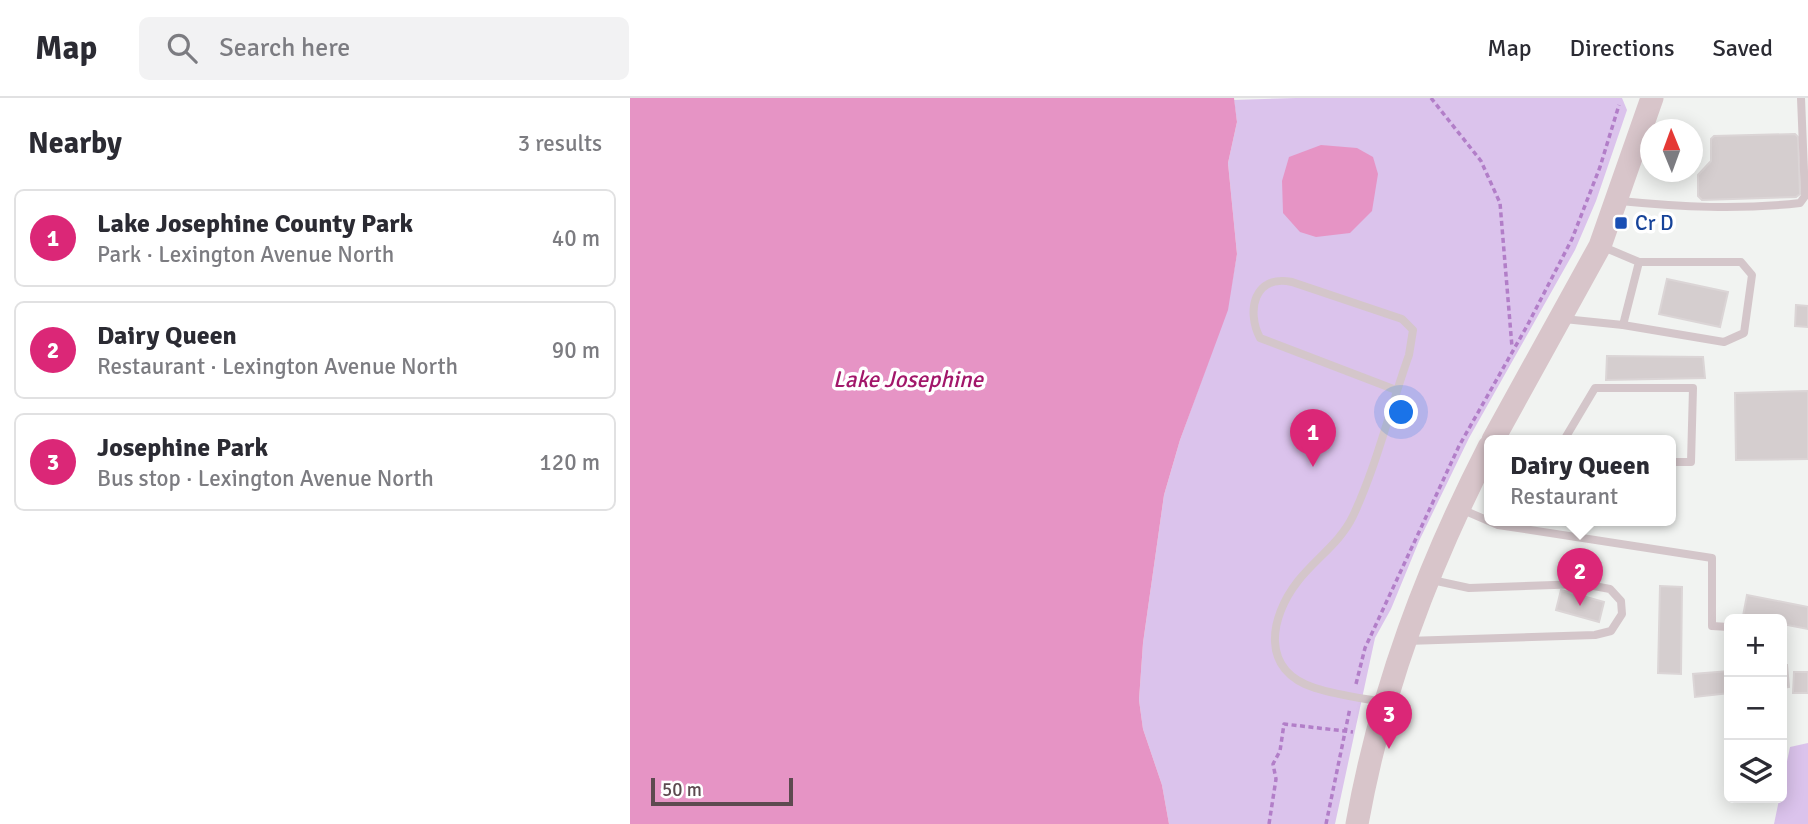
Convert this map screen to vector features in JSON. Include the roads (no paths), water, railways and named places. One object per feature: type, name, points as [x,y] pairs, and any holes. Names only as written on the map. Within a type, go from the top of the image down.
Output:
[{"type":"main road","points":[[1496,435],[1600,246],[1652,98]]},
{"type":"main road","points":[[1357,824],[1383,702],[1403,641],[1459,507],[1484,457]]},
{"type":"lane","points":[[1617,200],[1682,207],[1754,208],[1800,203],[1805,196],[1801,98]]},
{"type":"lane","points":[[1561,319],[1623,325],[1724,342],[1744,334],[1752,275],[1741,262],[1639,262],[1600,246]]},
{"type":"lane","points":[[1623,325],[1639,262]]},
{"type":"lane","points":[[1383,702],[1314,688],[1301,681],[1282,666],[1273,638],[1279,612],[1289,594],[1334,545],[1353,516],[1414,339],[1413,330],[1402,319],[1281,280],[1267,283],[1258,292],[1251,314],[1260,338],[1396,390]]},
{"type":"lane","points":[[1567,435],[1595,388],[1693,388],[1691,462],[1676,462]]},
{"type":"lane","points":[[1459,507],[1484,519]]},
{"type":"lane","points":[[1498,526],[1712,558],[1712,626],[1724,627]]},
{"type":"lane","points":[[1403,641],[1595,635],[1611,631],[1622,614],[1621,601],[1610,589],[1583,584],[1469,588],[1428,579]]},
{"type":"water","name":"Lake Josephine","points":[[630,98],[1234,98],[1237,122],[1228,163],[1237,254],[1228,310],[1180,440],[1164,495],[1143,643],[1139,700],[1143,729],[1162,785],[1169,824],[630,824]]},
{"type":"water","points":[[1321,145],[1357,148],[1373,157],[1378,174],[1372,211],[1350,233],[1316,237],[1300,232],[1283,213],[1282,181],[1289,157]]},
{"type":"place","name":"Cr D","points":[[1621,223]]},
{"type":"place","name":"Lake Josephine County Park","points":[[1313,467]]},
{"type":"place","name":"Dairy Queen","points":[[1580,606]]},
{"type":"place","name":"Josephine Park","points":[[1389,749]]}]
